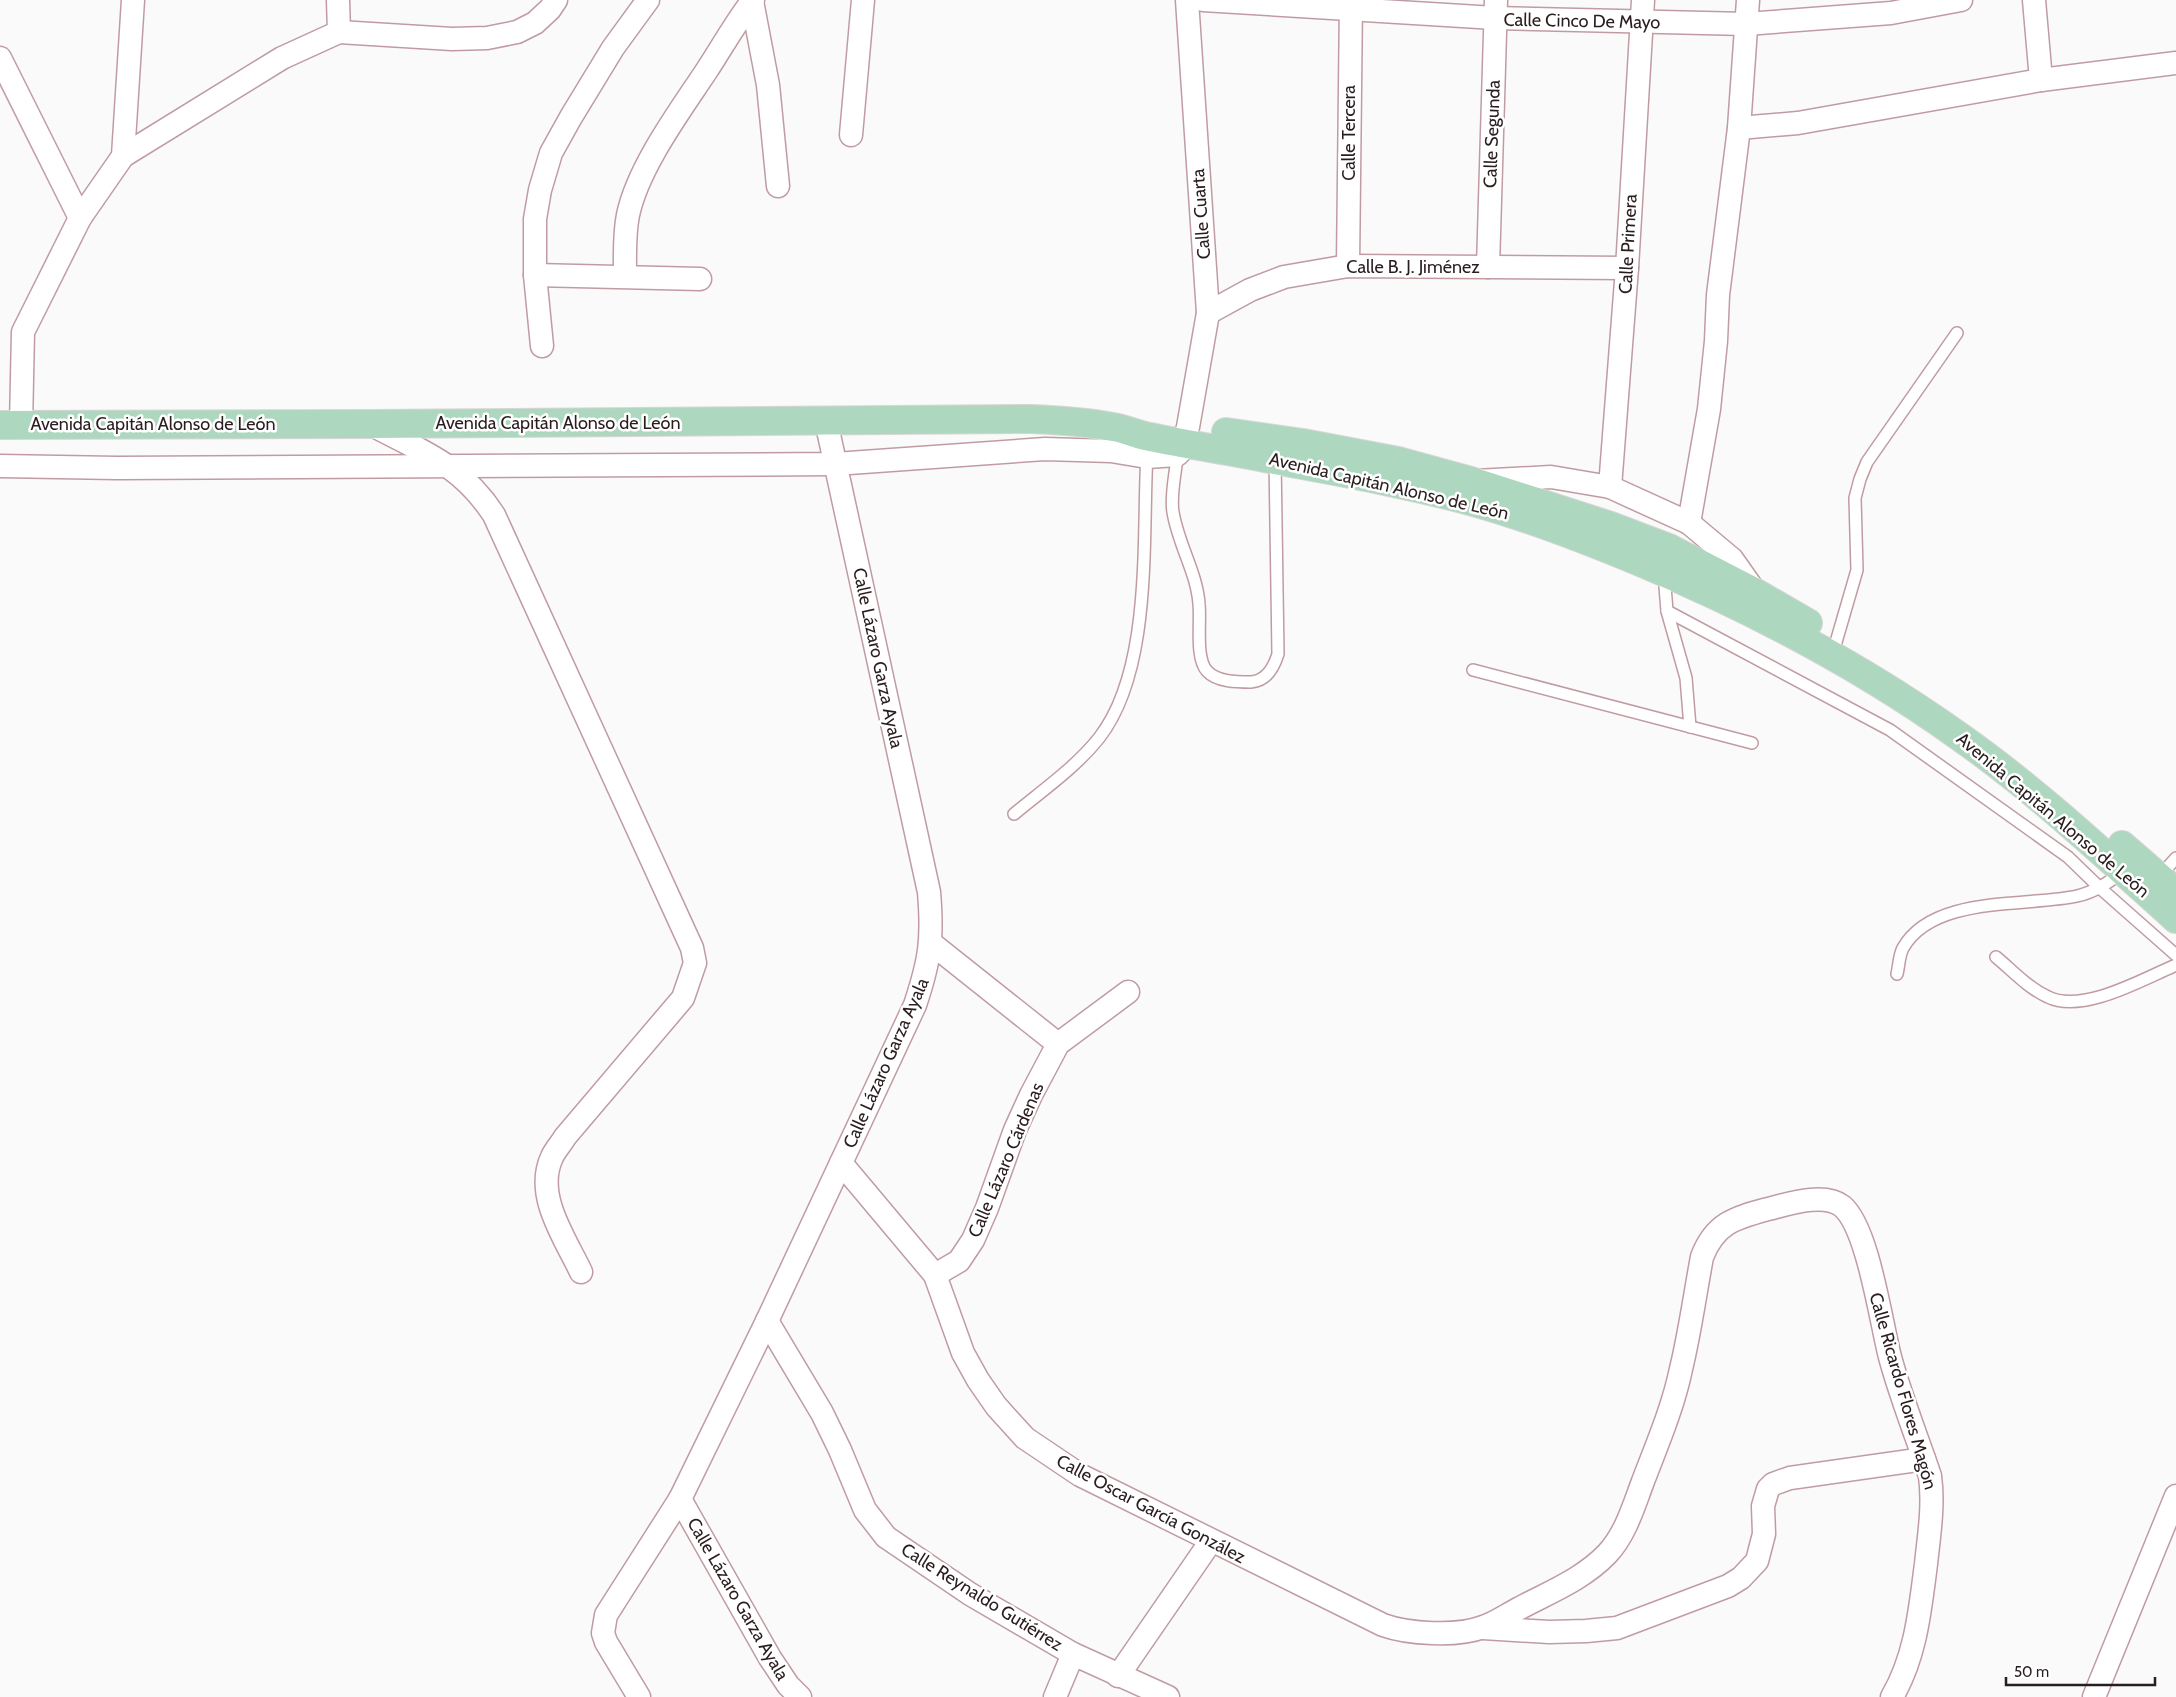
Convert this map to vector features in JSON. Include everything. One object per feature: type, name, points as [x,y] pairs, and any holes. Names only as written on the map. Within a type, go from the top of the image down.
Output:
[{"type":"main road","name":"Avenida Capitán Alonso de León","points":[[10,425],[1030,419],[1116,427],[1148,439],[1276,450],[1475,502],[1582,538],[1666,560],[1756,593],[1884,685],[1967,741],[2001,767],[2124,871],[2176,918]]},
{"type":"main road","name":"Avenida Capitán Alonso de León","points":[[1276,450],[1304,443],[1398,461],[1471,481],[1611,526],[1744,609],[1902,677],[1982,730],[2170,876]]},
{"type":"street","points":[[124,156],[133,0]]},
{"type":"street","points":[[338,0],[339,32]]},
{"type":"street","points":[[10,425],[23,332],[80,218],[124,156],[282,58],[339,32],[452,39],[487,38],[517,32],[535,23],[550,9],[556,0]]},
{"type":"street","points":[[542,346],[535,275],[535,219],[540,190],[551,153],[613,48],[648,0]]},
{"type":"street","points":[[625,276],[628,214],[636,192],[649,164],[677,115],[753,0]]},
{"type":"street","points":[[753,0],[768,86],[778,186]]},
{"type":"street","points":[[851,135],[862,0]]},
{"type":"street","name":"Calle Cuarta","points":[[1183,441],[1208,313],[1187,0]]},
{"type":"street","name":"Calle Cinco De Mayo","points":[[1203,0],[1496,9],[1640,22],[1746,24],[1891,13],[1961,0]]},
{"type":"street","name":"Calle Primera","points":[[1610,487],[1627,268],[1640,22],[1643,0]]},
{"type":"street","points":[[1689,523],[1709,409],[1716,341],[1718,295],[1739,128],[1748,0]]},
{"type":"street","points":[[2034,0],[2040,80]]},
{"type":"street","name":"Calle Tercera","points":[[1348,266],[1350,4]]},
{"type":"street","name":"Calle Segunda","points":[[1488,267],[1496,9]]},
{"type":"street","points":[[0,58],[80,218]]},
{"type":"street","points":[[1739,128],[1798,122],[2040,80],[2176,63]]},
{"type":"street","name":"Calle B. J. Jiménez","points":[[1208,313],[1250,290],[1284,277],[1348,266],[1627,268]]},
{"type":"street","points":[[535,275],[700,279]]},
{"type":"street","name":"Calle Lázaro Garza Ayala","points":[[639,1697],[606,1642],[604,1623],[606,1615],[680,1499],[767,1321],[915,1006],[927,970],[931,943],[929,892],[826,421]]},
{"type":"street","points":[[370,424],[448,465],[472,485],[494,515],[684,929],[695,963],[684,998],[565,1137],[551,1158],[547,1178],[547,1197],[581,1272]]},
{"type":"street","points":[[0,466],[127,468],[835,464],[1045,449],[1111,451],[1148,439]]},
{"type":"street","points":[[1471,481],[1551,477],[1610,487],[1689,523],[1732,559],[1756,593]]},
{"type":"street","points":[[931,943],[1058,1044],[1128,992]]},
{"type":"street","name":"Calle Lázaro Cárdenas","points":[[935,1275],[959,1261],[973,1240],[987,1208],[1015,1130],[1058,1044]]},
{"type":"street","name":"Calle Oscar García González","points":[[841,1163],[935,1275],[963,1353],[978,1380],[996,1406],[1025,1438],[1080,1475],[1211,1542],[1383,1625],[1398,1630],[1424,1633],[1483,1628],[1549,1632],[1617,1628],[1712,1593],[1741,1578],[1757,1561],[1764,1534],[1765,1496],[1773,1484],[1790,1478],[1924,1459]]},
{"type":"street","name":"Calle Oscar García González","points":[[1483,1628],[1593,1568],[1608,1553],[1623,1531],[1659,1440],[1681,1371],[1702,1257],[1707,1243],[1715,1233],[1729,1221],[1797,1201],[1831,1201],[1841,1206]]},
{"type":"street","name":"Calle Ricardo Flores Magón","points":[[1841,1206],[1848,1213],[1863,1244],[1890,1358],[1930,1476],[1933,1495],[1914,1646],[1901,1682],[1892,1697]]},
{"type":"street","name":"Calle Reynaldo Gutiérrez","points":[[767,1321],[822,1413],[865,1510],[875,1525],[886,1536],[970,1594],[1073,1654],[1168,1697]]},
{"type":"street","points":[[2094,1697],[2176,1496]]},
{"type":"street","name":"Calle Lázaro Garza Ayala","points":[[680,1499],[770,1658],[788,1685],[800,1697]]},
{"type":"street","points":[[1118,1676],[1211,1542]]},
{"type":"street","points":[[1055,1697],[1073,1654]]},
{"type":"lane","points":[[1835,648],[1857,570],[1855,498],[1860,479],[1867,462],[1957,333]]},
{"type":"lane","points":[[1014,814],[1078,760],[1099,738],[1115,714],[1125,687],[1134,654],[1140,620],[1148,439]]},
{"type":"lane","points":[[1183,441],[1173,511],[1199,601],[1201,662],[1207,671],[1223,680],[1252,682],[1262,678],[1275,665],[1278,654],[1276,450]]},
{"type":"lane","points":[[1666,560],[1667,610],[1686,678],[1690,727]]},
{"type":"lane","points":[[1667,610],[1890,730],[2068,857],[2176,955]]},
{"type":"lane","points":[[1473,670],[1752,743]]},
{"type":"lane","points":[[1897,974],[1902,948],[1923,925],[1965,909],[2077,896],[2100,888],[2124,871]]},
{"type":"lane","points":[[1996,957],[2029,986],[2061,1002],[2082,1001],[2109,993],[2176,965]]}]
